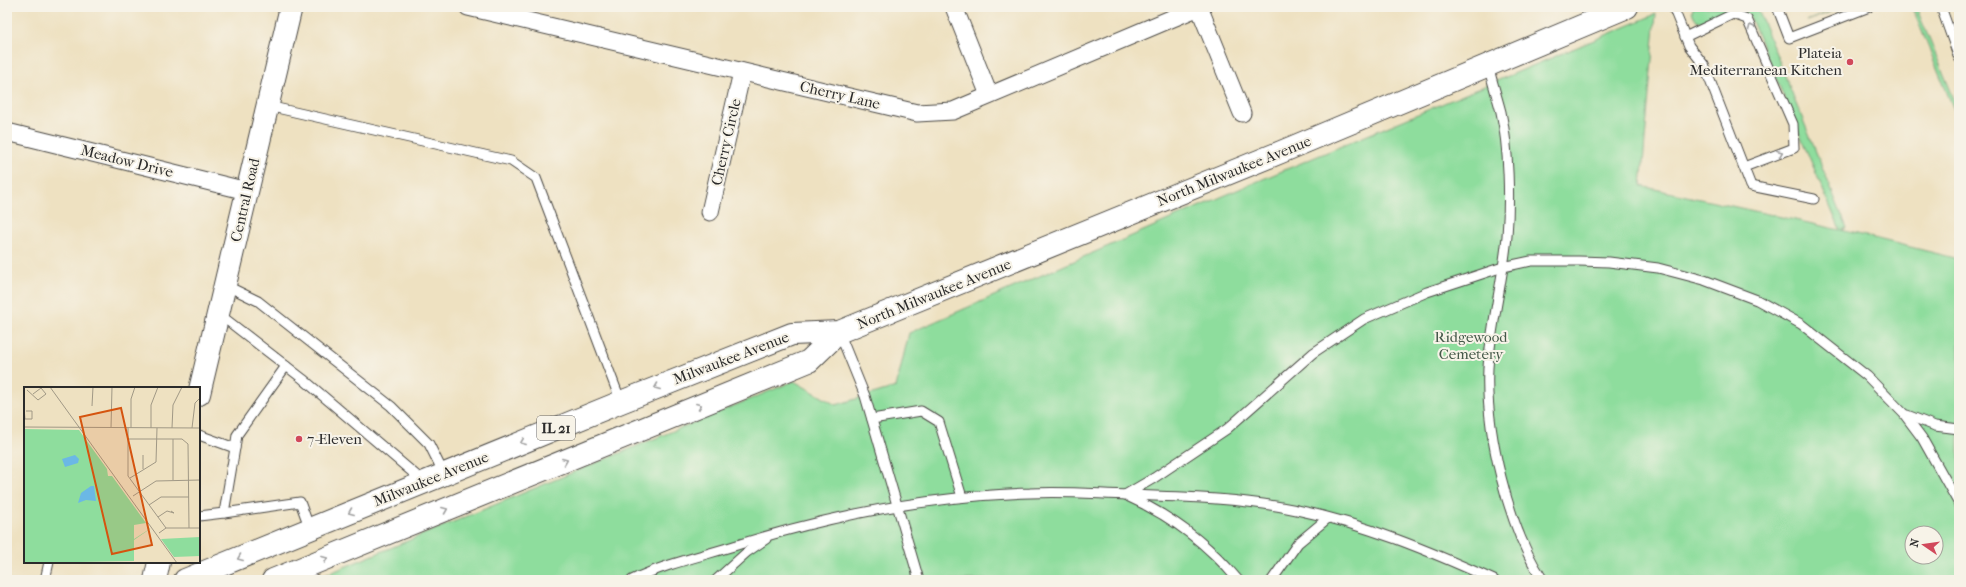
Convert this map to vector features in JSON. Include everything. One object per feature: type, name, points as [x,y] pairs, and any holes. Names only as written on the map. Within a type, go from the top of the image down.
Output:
[{"type":"main road","name":"Central Road","points":[[200,390],[291,7]]},
{"type":"main road","name":"North Milwaukee Avenue","points":[[840,332],[1488,66],[1627,7]]},
{"type":"main road","name":"Milwaukee Avenue","points":[[185,580],[621,402],[792,334],[840,332]]},
{"type":"main road","name":"IL 21","points":[[273,580],[810,361],[840,332]]},
{"type":"main road","points":[[155,580],[159,563]]},
{"type":"street","name":"Cherry Lane","points":[[468,7],[917,113],[953,111],[1199,7]]},
{"type":"street","points":[[954,7],[989,95]]},
{"type":"street","points":[[1199,7],[1242,113]]},
{"type":"street","name":"Cherry Circle","points":[[710,212],[742,72]]},
{"type":"street","name":"Meadow Drive","points":[[7,132],[247,191]]},
{"type":"lane","points":[[1673,7],[1685,37],[1704,65],[1751,186],[1814,199]]},
{"type":"lane","points":[[1779,8],[1789,38],[1869,7]]},
{"type":"lane","points":[[1941,7],[1959,58]]},
{"type":"lane","points":[[1685,37],[1733,14],[1747,19],[1793,124],[1794,148],[1744,167]]},
{"type":"lane","points":[[1488,66],[1501,112],[1506,159],[1508,205],[1507,236],[1488,367],[1490,415],[1496,454],[1512,515],[1544,580]]},
{"type":"lane","points":[[268,106],[511,161],[536,178],[621,402]]},
{"type":"lane","points":[[1125,495],[1154,478],[1214,438],[1268,394],[1313,353],[1364,319],[1427,292],[1503,267],[1531,261],[1627,264],[1658,268],[1681,273],[1731,289],[1779,311],[1801,324],[1867,376],[1904,414],[1922,438],[1959,504]]},
{"type":"lane","points":[[225,285],[258,301],[391,406],[429,444],[434,478]]},
{"type":"lane","points":[[218,313],[434,478]]},
{"type":"lane","points":[[840,332],[865,396],[920,580]]},
{"type":"lane","points":[[224,513],[237,435],[286,366]]},
{"type":"lane","points":[[872,419],[921,411],[938,422],[962,497]]},
{"type":"lane","points":[[1904,414],[1935,426],[1959,429]]},
{"type":"lane","points":[[200,435],[235,448]]},
{"type":"lane","points":[[632,580],[670,565],[776,533],[839,518],[898,506],[962,497],[1032,492],[1219,499],[1296,510],[1405,541],[1494,580]]},
{"type":"lane","points":[[1125,495],[1155,509],[1177,523],[1211,552],[1238,580]]},
{"type":"lane","points":[[200,516],[300,502],[310,529]]},
{"type":"lane","points":[[1272,580],[1298,543],[1328,518]]},
{"type":"lane","points":[[716,580],[747,552],[776,533]]},
{"type":"lane","points":[[45,580],[49,563]]},
{"type":"green space","name":"Ridgewood Cemetery","points":[[1693,7],[1757,7],[1847,228],[1841,230],[1959,259],[1959,580],[313,580],[794,381],[836,405],[896,387],[909,333],[1244,187],[1656,14],[1641,186],[1840,230],[1751,19],[1743,13],[1737,11],[1729,12],[1701,22],[1697,20],[1693,13]]},
{"type":"green space","points":[[1833,7],[1849,7],[1844,10],[1835,10],[1807,21],[1834,10]]},
{"type":"green space","points":[[1912,7],[1916,7],[1959,111],[1959,122]]},
{"type":"place","name":"Plateia Mediterranean Kitchen","points":[[1850,62]]},
{"type":"place","name":"7-Eleven","points":[[299,439]]}]
